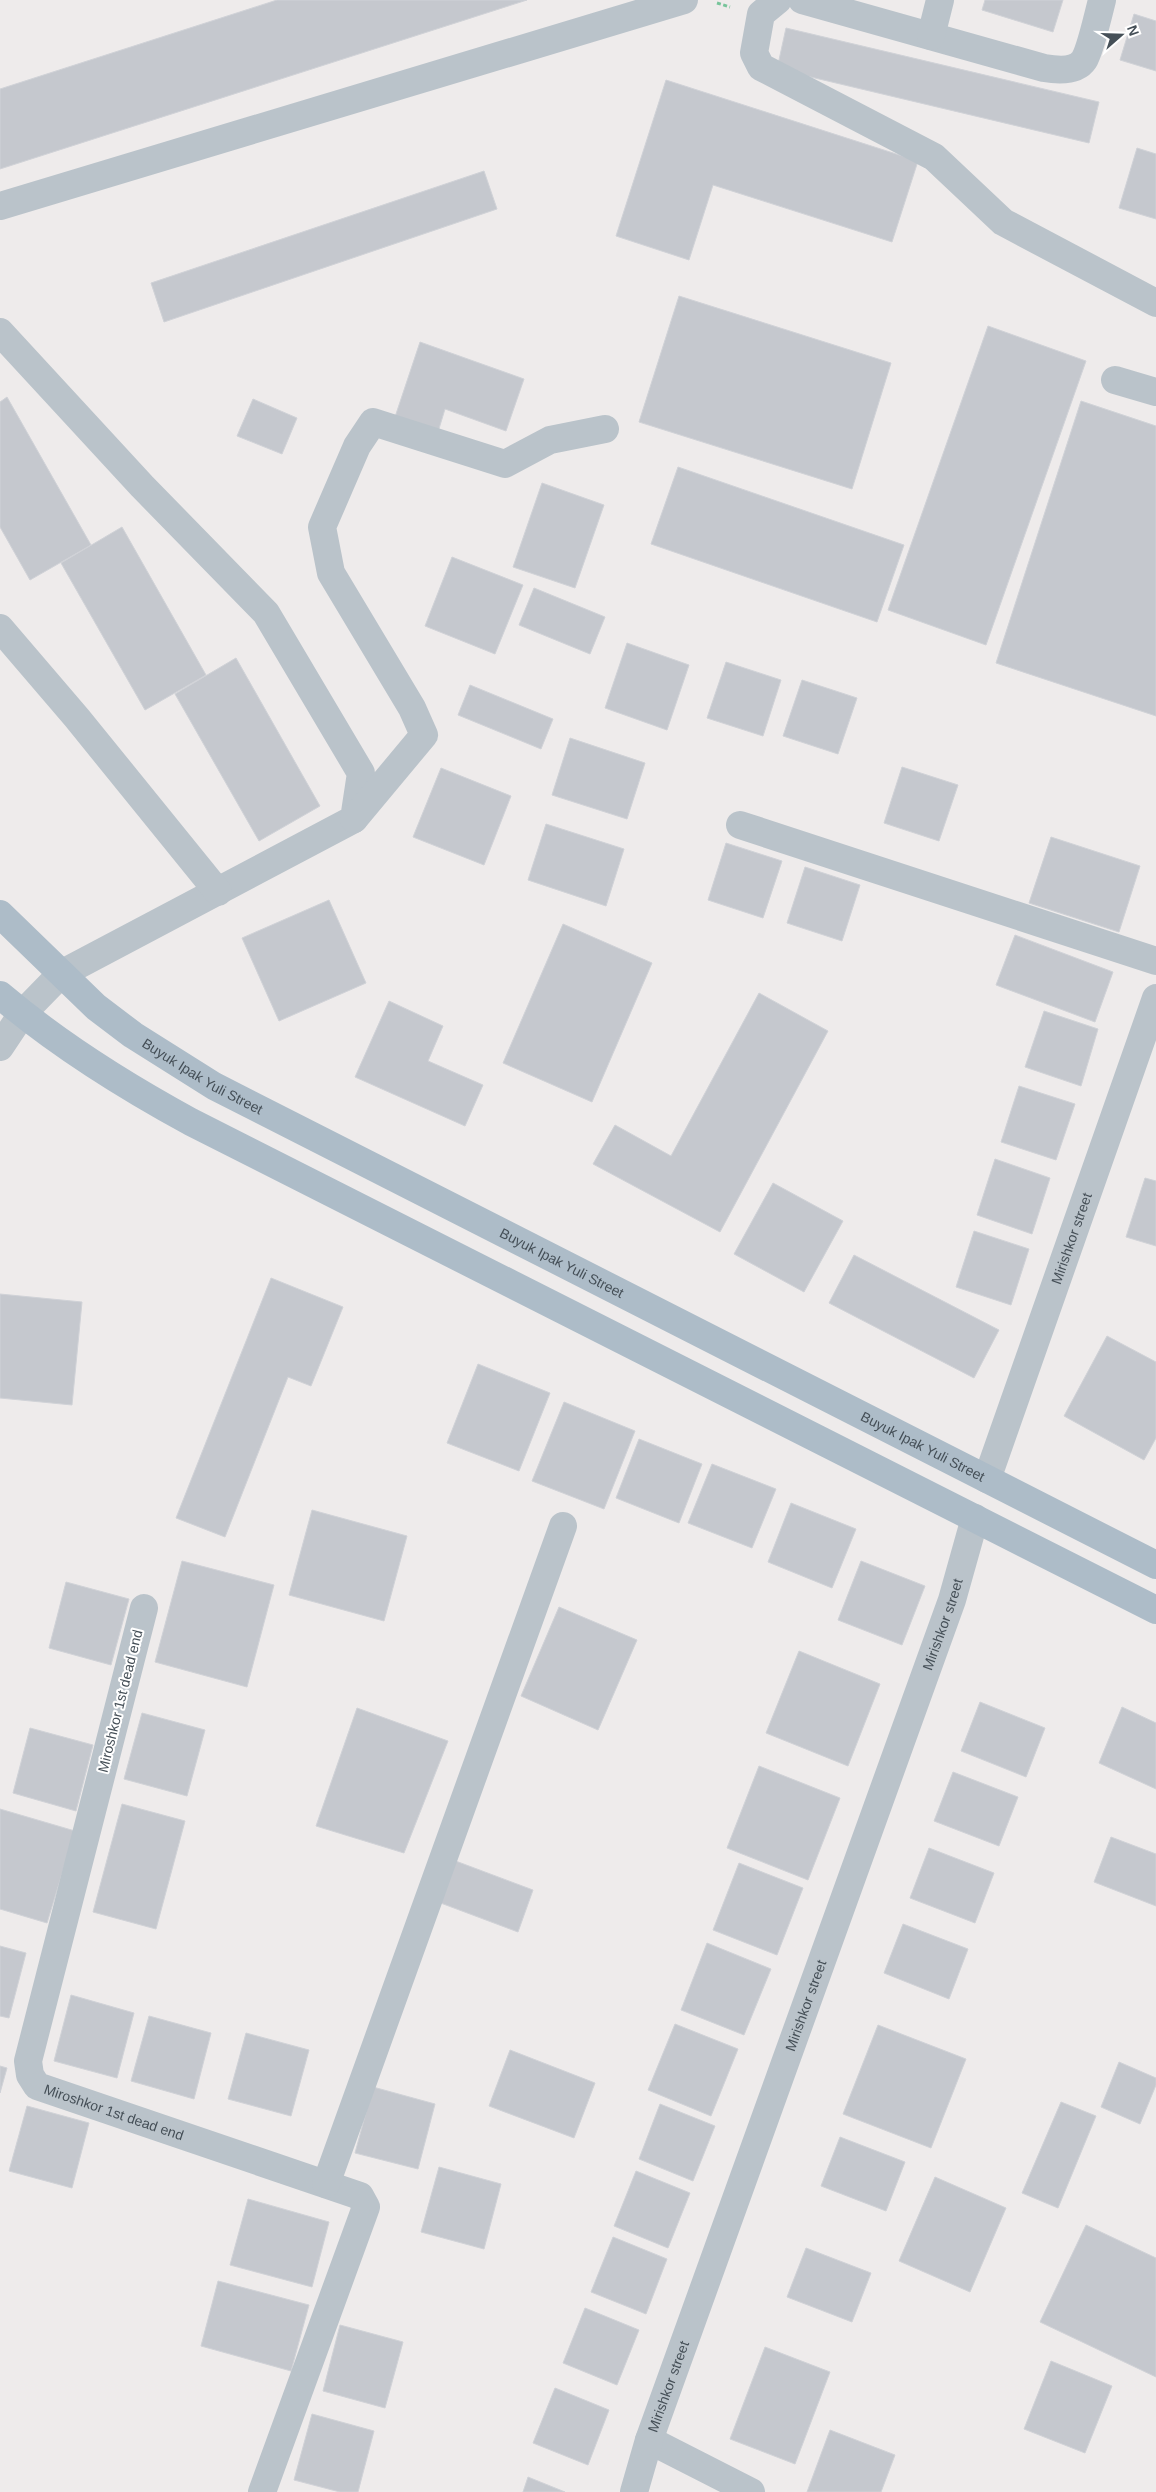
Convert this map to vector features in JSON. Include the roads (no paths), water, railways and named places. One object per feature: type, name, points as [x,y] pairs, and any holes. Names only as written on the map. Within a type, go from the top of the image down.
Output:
[{"type":"main road","name":"Buyuk Ipak Yuli Street","points":[[0,914],[96,1007],[133,1035],[214,1086],[1156,1566]]},
{"type":"main road","points":[[0,995],[22,1014],[107,1074],[191,1122],[1156,1610]]},
{"type":"main road","points":[[975,1518],[987,1479]]},
{"type":"street","points":[[0,206],[684,0]]},
{"type":"street","points":[[778,0],[761,14],[754,53],[761,67],[934,157],[1003,222],[1156,303]]},
{"type":"street","points":[[802,0],[1044,68],[1067,69],[1084,60],[1102,0]]},
{"type":"street","points":[[931,36],[940,0]]},
{"type":"street","points":[[0,332],[142,486],[266,614],[361,773],[354,819]]},
{"type":"street","points":[[1115,380],[1156,392]]},
{"type":"street","points":[[0,1047],[22,1014],[61,974],[354,819],[424,735],[412,708],[331,573],[322,527],[357,446],[373,422],[504,464],[550,440],[605,429]]},
{"type":"street","points":[[0,628],[77,718],[218,892]]},
{"type":"street","points":[[740,826],[1156,961]]},
{"type":"street","name":"Mirishkor street","points":[[987,1479],[1156,998]]},
{"type":"street","name":"Mirishkor street","points":[[634,2492],[649,2440],[952,1600],[975,1518]]},
{"type":"street","points":[[326,2184],[563,1526]]},
{"type":"street","name":"Miroshkor 1st dead end","points":[[144,1608],[28,2061],[30,2076],[37,2086],[360,2196],[366,2207],[262,2492]]},
{"type":"street","points":[[649,2440],[751,2492]]}]
